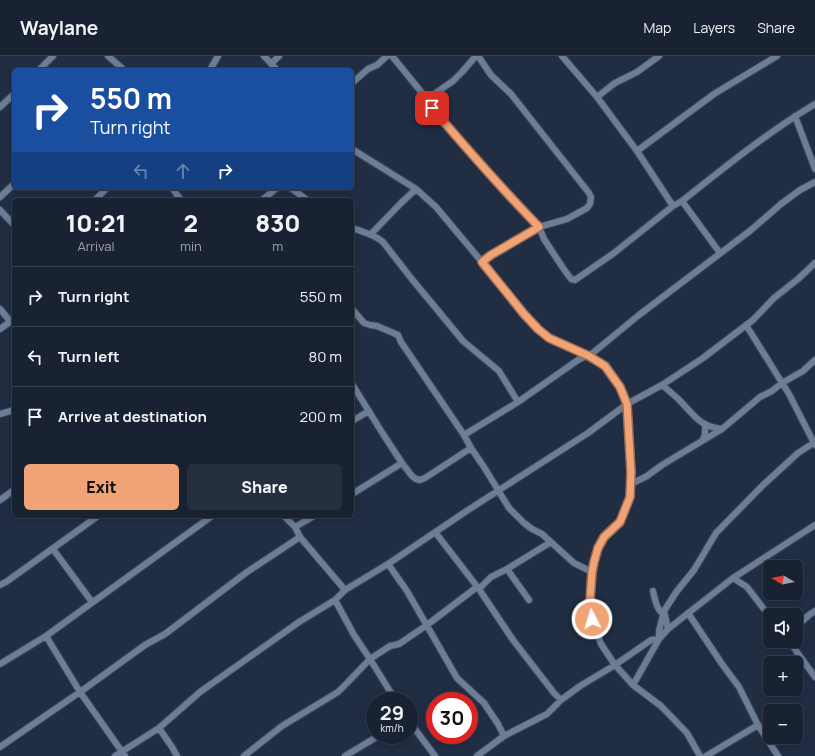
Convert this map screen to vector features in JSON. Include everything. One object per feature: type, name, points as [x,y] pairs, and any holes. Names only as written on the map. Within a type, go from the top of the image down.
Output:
[{"type":"street","points":[[41,68],[54,56]]},
{"type":"street","points":[[108,56],[122,68]]},
{"type":"street","points":[[211,68],[218,56]]},
{"type":"street","points":[[264,56],[276,68]]},
{"type":"street","points":[[272,63],[279,56]]},
{"type":"street","points":[[354,81],[368,69],[377,65],[387,56]]},
{"type":"street","points":[[392,56],[427,99],[432,108],[460,141],[513,201],[539,227],[544,239],[571,279],[575,280],[614,253],[738,157],[795,116],[815,104]]},
{"type":"street","points":[[427,99],[452,81],[477,56],[491,75],[511,94],[589,193],[590,204],[587,208],[567,219],[539,227],[491,255],[482,262]]},
{"type":"street","points":[[562,56],[597,97],[637,151],[673,206]]},
{"type":"street","points":[[597,97],[615,83],[637,72],[659,56]]},
{"type":"street","points":[[637,151],[714,94],[777,56]]},
{"type":"street","points":[[0,107],[12,96]]},
{"type":"street","points":[[795,116],[815,169]]},
{"type":"street","points":[[354,150],[416,189],[436,207],[538,329],[549,338],[589,356],[605,366],[620,387],[627,404],[631,472],[630,497],[620,522],[604,537],[598,548],[592,572],[590,601],[592,619],[601,644],[615,665],[633,685],[661,706],[687,733],[700,756]]},
{"type":"street","points":[[464,435],[518,402],[578,360],[589,356],[639,315],[751,230],[780,204],[800,190],[815,182]]},
{"type":"street","points":[[0,197],[12,186]]},
{"type":"street","points":[[371,234],[416,189]]},
{"type":"street","points":[[97,198],[105,190]]},
{"type":"street","points":[[264,198],[274,190]]},
{"type":"street","points":[[294,190],[304,198]]},
{"type":"street","points":[[682,201],[720,253]]},
{"type":"street","points":[[0,210],[12,223]]},
{"type":"street","points":[[354,230],[371,234],[383,242],[463,341],[499,371],[518,402]]},
{"type":"street","points":[[115,756],[124,754],[159,728],[200,692],[299,622],[335,600],[345,590],[388,564],[588,433],[627,404],[662,385],[703,358],[746,325],[774,298],[815,264]]},
{"type":"street","points":[[0,309],[12,320],[0,329]]},
{"type":"street","points":[[354,311],[364,323],[398,335],[401,342],[464,435],[509,508],[532,529],[542,534],[574,563],[592,572]]},
{"type":"street","points":[[659,639],[658,630],[664,611],[677,591],[694,570],[716,533],[762,486],[798,453],[815,444],[795,405],[746,325]]},
{"type":"street","points":[[631,484],[647,476],[667,462],[722,429],[760,397],[803,371],[815,360]]},
{"type":"street","points":[[662,385],[683,403],[691,413],[705,424],[714,428],[722,429]]},
{"type":"street","points":[[354,387],[402,463],[416,479],[420,480],[425,478],[471,448]]},
{"type":"street","points":[[0,414],[12,411]]},
{"type":"street","points":[[354,420],[369,411]]},
{"type":"street","points":[[701,442],[705,434],[705,424]]},
{"type":"street","points":[[354,493],[402,463]]},
{"type":"street","points":[[0,500],[12,491]]},
{"type":"street","points":[[0,585],[95,518]]},
{"type":"street","points":[[0,664],[46,636],[209,518]]},
{"type":"street","points":[[286,518],[295,527],[300,536],[345,590]]},
{"type":"street","points":[[295,527],[311,518]]},
{"type":"street","points":[[633,685],[659,639],[668,629],[733,578],[815,525]]},
{"type":"street","points":[[435,532],[478,588],[513,640],[561,700]]},
{"type":"street","points":[[0,746],[80,692],[145,645],[165,634],[247,572],[300,536]]},
{"type":"street","points":[[472,580],[478,581],[491,577],[551,542]]},
{"type":"street","points":[[53,549],[92,602]]},
{"type":"street","points":[[388,564],[407,591],[457,678],[484,703],[504,736]]},
{"type":"street","points":[[507,569],[529,600]]},
{"type":"street","points":[[244,756],[282,726],[338,692],[370,659],[390,646],[399,644],[478,588],[491,577]]},
{"type":"street","points":[[733,578],[747,587],[763,608]]},
{"type":"street","points":[[653,591],[658,609],[660,612],[664,611]]},
{"type":"street","points":[[335,600],[354,635],[390,692]]},
{"type":"street","points":[[664,611],[668,629]]},
{"type":"street","points":[[803,621],[815,611]]},
{"type":"street","points":[[688,613],[739,687],[758,725],[778,756]]},
{"type":"street","points":[[46,636],[80,692],[124,754]]},
{"type":"street","points":[[477,756],[504,736],[547,714],[561,700],[580,686],[615,665],[651,640],[659,639]]},
{"type":"street","points":[[793,648],[815,677]]},
{"type":"street","points":[[706,756],[758,725]]},
{"type":"street","points":[[159,728],[177,756]]},
{"type":"street","points":[[418,733],[435,756]]},
{"type":"street","points":[[345,756],[366,743]]},
{"type":"route","points":[[432,108],[513,201],[539,227],[491,255],[482,262],[538,329],[549,338],[589,356],[605,366],[620,387],[627,404],[631,472],[630,497],[620,522],[604,537],[598,548],[592,572],[590,601],[592,619]]}]
